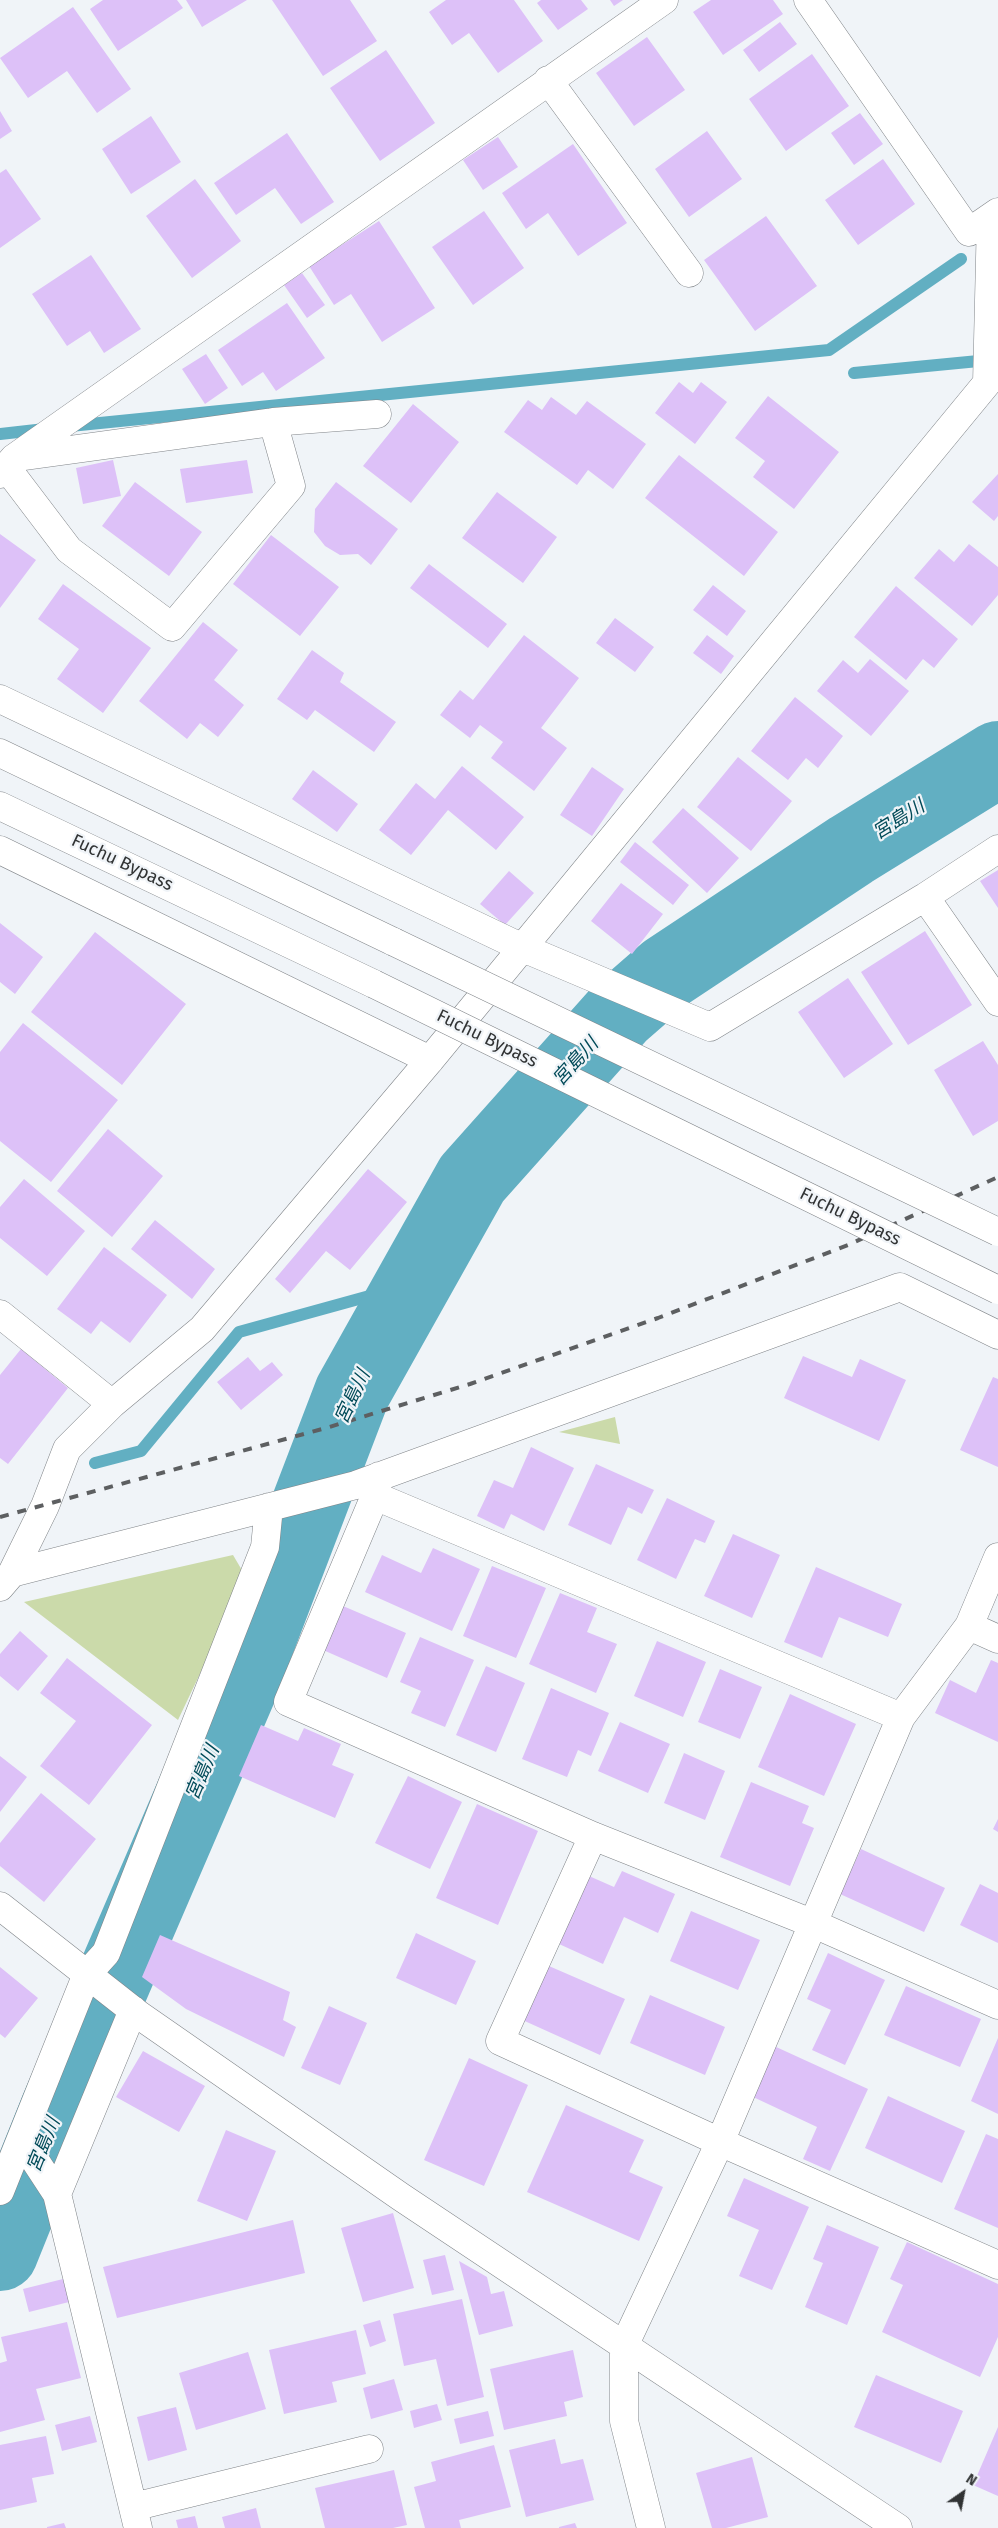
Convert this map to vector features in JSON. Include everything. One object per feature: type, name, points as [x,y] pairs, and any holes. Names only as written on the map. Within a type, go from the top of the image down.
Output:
[{"type":"main road","points":[[7,466],[548,80],[664,0]]},
{"type":"main road","points":[[808,0],[969,232],[994,214]]},
{"type":"main road","points":[[548,80],[689,273]]},
{"type":"main road","points":[[6,1580],[45,1506],[68,1449],[112,1404],[202,1328],[430,1060],[987,383],[994,214]]},
{"type":"main road","points":[[7,466],[273,422],[377,414]]},
{"type":"main road","points":[[7,466],[69,550],[172,627],[291,486],[273,422]]},
{"type":"main road","points":[[0,698],[523,948],[710,1027],[925,897],[998,849]]},
{"type":"main road","points":[[0,753],[998,1232]]},
{"type":"main road","name":"Fuchu Bypass","points":[[0,806],[374,984],[998,1290]]},
{"type":"main road","points":[[0,850],[430,1060]]},
{"type":"main road","points":[[925,897],[998,1002]]},
{"type":"main road","points":[[6,1580],[280,1504],[370,1486],[900,1287],[998,1335]]},
{"type":"main road","points":[[0,1314],[112,1404]]},
{"type":"main road","points":[[370,1486],[902,1717]]},
{"type":"main road","points":[[370,1486],[288,1702],[592,1836],[814,1924],[998,2005]]},
{"type":"main road","points":[[0,2190],[87,1974],[106,1954],[265,1547],[280,1504]]},
{"type":"main road","points":[[650,2528],[624,2421],[624,2346],[720,2142],[902,1717],[969,1626],[998,1557]]},
{"type":"main road","points":[[969,1626],[998,1639]]},
{"type":"main road","points":[[592,1836],[500,2040],[720,2142],[998,2265]]},
{"type":"main road","points":[[0,1906],[133,2010],[393,2191],[898,2528]]},
{"type":"main road","points":[[57,2194],[133,2010]]},
{"type":"main road","points":[[21,2139],[57,2194],[136,2517],[369,2449]]},
{"type":"green space","points":[[615,1417],[620,1444],[559,1432]]},
{"type":"green space","points":[[233,1555],[246,1577],[178,1720],[24,1602]]},
{"type":"building","points":[[103,0],[177,0],[183,8],[118,51],[90,9]]},
{"type":"building","points":[[186,0],[247,0],[202,27]]},
{"type":"building","points":[[272,0],[350,0],[377,41],[323,76]]},
{"type":"building","points":[[446,0],[514,0],[543,41],[498,73],[469,33],[452,45],[429,12]]},
{"type":"building","points":[[541,0],[581,0],[588,9],[558,30],[537,3]]},
{"type":"building","points":[[610,0],[623,0],[614,6]]},
{"type":"building","points":[[711,0],[773,0],[783,14],[723,55],[693,12]]},
{"type":"building","points":[[73,7],[131,89],[97,113],[67,71],[28,98],[0,58]]},
{"type":"building","points":[[780,22],[797,44],[759,72],[743,50]]},
{"type":"building","points":[[647,37],[685,90],[634,126],[596,73]]},
{"type":"building","points":[[386,50],[435,123],[380,161],[330,88]]},
{"type":"building","points":[[812,54],[849,106],[786,151],[749,99]]},
{"type":"building","points":[[0,111],[12,131],[0,139]]},
{"type":"building","points":[[860,113],[883,144],[854,165],[831,133]]},
{"type":"building","points":[[151,116],[181,162],[131,194],[102,149]]},
{"type":"building","points":[[707,131],[742,179],[689,217],[655,169]]},
{"type":"building","points":[[287,133],[334,202],[301,224],[275,188],[236,215],[214,183]]},
{"type":"building","points":[[498,137],[518,167],[483,190],[463,160]]},
{"type":"building","points":[[573,144],[627,223],[578,256],[548,213],[526,229],[502,193]]},
{"type":"building","points":[[883,159],[915,204],[858,245],[825,200]]},
{"type":"building","points":[[6,169],[41,219],[0,248],[0,173]]},
{"type":"building","points":[[195,179],[241,241],[192,278],[146,216]]},
{"type":"building","points":[[484,211],[524,268],[473,305],[432,247]]},
{"type":"building","points":[[766,216],[817,286],[755,331],[704,260]]},
{"type":"building","points":[[379,221],[435,308],[382,342],[351,294],[334,305],[309,266]]},
{"type":"building","points":[[91,255],[141,329],[104,353],[90,331],[67,346],[32,294]]},
{"type":"building","points":[[302,273],[325,305],[307,318],[284,285]]},
{"type":"building","points":[[287,303],[325,358],[276,391],[263,372],[242,386],[218,350]]},
{"type":"building","points":[[206,354],[228,388],[205,404],[182,369]]},
{"type":"building","points":[[679,382],[693,393],[701,382],[727,402],[695,444],[655,413]]},
{"type":"building","points":[[768,396],[839,452],[794,509],[753,477],[765,461],[735,438]]},
{"type":"building","points":[[551,397],[576,415],[587,401],[646,444],[613,489],[588,470],[577,485],[504,432],[528,400],[542,410]]},
{"type":"building","points":[[413,404],[459,442],[411,503],[363,466]]},
{"type":"building","points":[[679,455],[778,532],[744,576],[645,498]]},
{"type":"building","points":[[113,460],[121,496],[83,504],[76,468]]},
{"type":"building","points":[[247,460],[253,493],[186,503],[180,469]]},
{"type":"building","points":[[998,474],[998,516],[994,521],[972,502]]},
{"type":"building","points":[[135,482],[202,532],[169,576],[102,526]]},
{"type":"building","points":[[336,482],[398,529],[371,565],[358,554],[340,555],[325,546],[314,532],[315,509]]},
{"type":"building","points":[[497,492],[557,537],[523,583],[462,538]]},
{"type":"building","points":[[0,534],[36,560],[0,608]]},
{"type":"building","points":[[271,535],[339,587],[300,636],[233,584]]},
{"type":"building","points":[[969,544],[998,567],[998,595],[972,626],[914,578],[939,549],[954,562]]},
{"type":"building","points":[[429,564],[507,624],[488,648],[410,588]]},
{"type":"building","points":[[63,584],[151,648],[103,713],[57,679],[79,649],[38,619]]},
{"type":"building","points":[[713,585],[746,611],[727,636],[693,610]]},
{"type":"building","points":[[896,586],[958,639],[934,668],[923,659],[906,680],[854,637]]},
{"type":"building","points":[[615,618],[654,647],[635,672],[596,643]]},
{"type":"building","points":[[203,622],[238,650],[214,680],[244,705],[218,737],[200,723],[187,739],[139,701]]},
{"type":"building","points":[[524,635],[579,678],[541,728],[567,748],[534,791],[491,758],[503,742],[480,725],[470,738],[440,715],[460,690],[473,700]]},
{"type":"building","points":[[707,635],[734,656],[721,674],[693,653]]},
{"type":"building","points":[[312,650],[344,673],[340,682],[396,722],[374,752],[315,710],[307,720],[277,699]]},
{"type":"building","points":[[870,659],[909,691],[871,736],[817,691],[843,660],[858,673]]},
{"type":"building","points":[[795,697],[843,736],[818,768],[806,758],[788,780],[751,751]]},
{"type":"building","points":[[738,757],[792,801],[751,851],[697,807]]},
{"type":"building","points":[[462,766],[524,817],[496,850],[448,810],[411,855],[379,830],[416,783],[435,799]]},
{"type":"building","points":[[592,767],[624,789],[592,836],[560,815]]},
{"type":"building","points":[[313,770],[358,804],[337,832],[292,799]]},
{"type":"building","points":[[683,808],[739,858],[707,893],[652,842]]},
{"type":"building","points":[[635,842],[689,885],[673,905],[620,862]]},
{"type":"building","points":[[998,870],[998,908],[980,881]]},
{"type":"building","points":[[509,871],[534,893],[505,925],[480,904]]},
{"type":"building","points":[[621,883],[663,914],[632,954],[591,921]]},
{"type":"building","points":[[0,923],[43,957],[15,994],[0,982]]},
{"type":"building","points":[[925,931],[972,1005],[908,1045],[861,972]]},
{"type":"building","points":[[95,932],[186,1004],[122,1085],[31,1012]]},
{"type":"building","points":[[848,978],[893,1044],[844,1078],[798,1012]]},
{"type":"building","points":[[23,1023],[118,1100],[51,1182],[0,1141],[0,1052]]},
{"type":"building","points":[[983,1041],[998,1065],[998,1121],[973,1136],[934,1070]]},
{"type":"building","points":[[108,1129],[163,1176],[112,1237],[57,1191]]},
{"type":"building","points":[[368,1169],[407,1202],[350,1270],[326,1251],[290,1293],[275,1279]]},
{"type":"building","points":[[24,1179],[85,1231],[47,1276],[0,1238],[0,1207]]},
{"type":"building","points":[[155,1220],[215,1269],[192,1299],[131,1249]]},
{"type":"building","points":[[104,1247],[167,1295],[130,1343],[101,1321],[91,1334],[57,1309]]},
{"type":"building","points":[[21,1349],[68,1388],[8,1464],[0,1458],[0,1375]]},
{"type":"building","points":[[803,1356],[852,1377],[860,1359],[906,1380],[879,1441],[784,1398]]},
{"type":"building","points":[[248,1357],[260,1371],[272,1362],[283,1375],[241,1410],[217,1382]]},
{"type":"building","points":[[993,1377],[998,1379],[998,1467],[960,1450]]},
{"type":"building","points":[[531,1447],[574,1468],[544,1531],[511,1514],[504,1529],[477,1516],[494,1480],[513,1488]]},
{"type":"building","points":[[596,1464],[654,1490],[642,1514],[628,1507],[611,1545],[568,1525]]},
{"type":"building","points":[[667,1498],[715,1521],[705,1543],[695,1539],[676,1579],[637,1560]]},
{"type":"building","points":[[733,1534],[780,1555],[752,1618],[704,1596]]},
{"type":"building","points":[[433,1548],[480,1569],[452,1631],[365,1592],[382,1555],[421,1573]]},
{"type":"building","points":[[492,1566],[546,1588],[516,1658],[463,1636]]},
{"type":"building","points":[[816,1567],[902,1604],[888,1637],[839,1617],[822,1658],[784,1642]]},
{"type":"building","points":[[560,1593],[597,1608],[587,1632],[617,1644],[596,1693],[529,1664]]},
{"type":"building","points":[[343,1606],[406,1633],[387,1678],[323,1650]]},
{"type":"building","points":[[20,1631],[48,1656],[18,1691],[0,1676],[0,1654]]},
{"type":"building","points":[[420,1637],[474,1660],[445,1727],[411,1713],[421,1691],[400,1682]]},
{"type":"building","points":[[657,1641],[706,1662],[683,1717],[634,1696]]},
{"type":"building","points":[[67,1658],[152,1725],[89,1805],[40,1766],[76,1721],[40,1693]]},
{"type":"building","points":[[991,1660],[998,1663],[998,1742],[935,1713],[950,1680],[976,1693]]},
{"type":"building","points":[[486,1666],[525,1683],[496,1752],[456,1735]]},
{"type":"building","points":[[720,1669],[762,1687],[740,1739],[698,1722]]},
{"type":"building","points":[[551,1688],[609,1713],[591,1756],[578,1750],[567,1777],[522,1759]]},
{"type":"building","points":[[790,1694],[856,1724],[824,1796],[758,1767]]},
{"type":"building","points":[[620,1722],[670,1744],[648,1793],[598,1771]]},
{"type":"building","points":[[261,1725],[298,1741],[304,1728],[341,1744],[332,1765],[354,1774],[335,1818],[239,1776]]},
{"type":"building","points":[[684,1753],[725,1771],[705,1820],[664,1803]]},
{"type":"building","points":[[0,1756],[27,1777],[0,1812]]},
{"type":"building","points":[[408,1776],[462,1802],[430,1869],[375,1843]]},
{"type":"building","points":[[751,1782],[809,1806],[802,1823],[814,1828],[790,1886],[720,1857]]},
{"type":"building","points":[[41,1793],[96,1839],[44,1902],[0,1866],[0,1843]]},
{"type":"building","points":[[477,1804],[538,1831],[498,1925],[436,1898]]},
{"type":"building","points":[[998,1819],[998,1832],[993,1829]]},
{"type":"building","points":[[861,1849],[945,1888],[924,1932],[840,1894]]},
{"type":"building","points":[[622,1871],[675,1894],[658,1933],[624,1917],[603,1964],[559,1944],[589,1876],[614,1887]]},
{"type":"building","points":[[980,1884],[998,1893],[998,1943],[960,1925]]},
{"type":"building","points":[[691,1911],[760,1940],[738,1990],[670,1961]]},
{"type":"building","points":[[416,1933],[476,1961],[456,2005],[396,1978]]},
{"type":"building","points":[[160,1935],[290,1992],[283,2020],[296,2027],[284,2057],[186,2009],[142,1977]]},
{"type":"building","points":[[828,1953],[885,1980],[845,2065],[812,2050],[831,2010],[807,1999]]},
{"type":"building","points":[[542,1963],[625,1999],[600,2055],[518,2018]]},
{"type":"building","points":[[0,1967],[38,1998],[5,2038],[0,2034]]},
{"type":"building","points":[[906,1986],[981,2019],[960,2067],[884,2035]]},
{"type":"building","points":[[650,1995],[725,2027],[705,2075],[630,2043]]},
{"type":"building","points":[[329,2006],[367,2023],[340,2085],[301,2068]]},
{"type":"building","points":[[998,2038],[998,2114],[971,2101]]},
{"type":"building","points":[[774,2046],[868,2089],[830,2171],[803,2159],[817,2127],[751,2096]]},
{"type":"building","points":[[143,2051],[205,2086],[179,2132],[116,2097]]},
{"type":"building","points":[[469,2058],[528,2085],[484,2186],[424,2160]]},
{"type":"building","points":[[888,2096],[965,2131],[942,2183],[865,2148]]},
{"type":"building","points":[[566,2105],[644,2140],[629,2172],[663,2187],[639,2241],[527,2192]]},
{"type":"building","points":[[226,2130],[276,2151],[247,2221],[197,2201]]},
{"type":"building","points":[[986,2134],[998,2139],[998,2228],[954,2209]]},
{"type":"building","points":[[744,2178],[809,2207],[772,2290],[739,2276],[759,2230],[727,2216]]},
{"type":"building","points":[[393,2213],[414,2288],[363,2302],[341,2228]]},
{"type":"building","points":[[293,2220],[305,2273],[117,2318],[103,2267]]},
{"type":"building","points":[[827,2225],[879,2247],[847,2325],[805,2307],[823,2263],[813,2259]]},
{"type":"building","points":[[907,2242],[998,2284],[998,2337],[980,2377],[882,2332],[903,2285],[890,2279]]},
{"type":"building","points":[[445,2255],[454,2290],[432,2295],[423,2260]]},
{"type":"building","points":[[459,2261],[487,2277],[491,2294],[504,2291],[513,2326],[479,2335]]},
{"type":"building","points":[[63,2279],[69,2302],[29,2312],[23,2289]]},
{"type":"building","points":[[462,2299],[484,2397],[447,2406],[436,2359],[404,2366],[393,2314]]},
{"type":"building","points":[[380,2320],[386,2341],[370,2347],[363,2325]]},
{"type":"building","points":[[67,2322],[81,2378],[36,2389],[45,2420],[0,2432],[0,2363],[7,2361],[1,2337]]},
{"type":"building","points":[[356,2330],[366,2374],[332,2382],[337,2402],[284,2414],[269,2350]]},
{"type":"building","points":[[573,2350],[583,2397],[564,2402],[567,2416],[504,2430],[490,2369]]},
{"type":"building","points":[[248,2352],[266,2409],[196,2430],[179,2373]]},
{"type":"building","points":[[876,2375],[963,2411],[941,2463],[854,2427]]},
{"type":"building","points":[[394,2379],[403,2410],[371,2419],[363,2388]]},
{"type":"building","points":[[437,2404],[442,2420],[414,2428],[410,2411]]},
{"type":"building","points":[[176,2407],[187,2450],[148,2461],[137,2417]]},
{"type":"building","points":[[488,2411],[494,2436],[460,2444],[454,2419]]},
{"type":"building","points":[[90,2416],[97,2442],[62,2451],[55,2425]]},
{"type":"building","points":[[998,2427],[998,2496],[973,2485]]},
{"type":"building","points":[[46,2436],[54,2474],[32,2478],[37,2502],[0,2510],[0,2445]]},
{"type":"building","points":[[555,2439],[561,2464],[583,2459],[594,2500],[526,2517],[509,2450]]},
{"type":"building","points":[[494,2445],[511,2507],[459,2520],[461,2528],[425,2528],[414,2487],[436,2481],[431,2462]]},
{"type":"building","points":[[752,2457],[768,2517],[726,2528],[712,2528],[696,2473]]},
{"type":"building","points":[[394,2470],[407,2525],[393,2528],[325,2528],[315,2488]]},
{"type":"building","points":[[256,2508],[261,2528],[225,2528],[222,2517]]},
{"type":"building","points":[[195,2516],[198,2528],[178,2528],[176,2520]]},
{"type":"building","points":[[64,2523],[66,2528],[47,2528],[47,2527]]},
{"type":"building","points":[[575,2523],[577,2528],[559,2528],[559,2527]]},
{"type":"waterway","points":[[70,426],[829,350],[961,259]]},
{"type":"waterway","points":[[854,373],[989,360]]},
{"type":"waterway","points":[[0,434],[45,429]]},
{"type":"waterway","name":"宮島川","points":[[0,2253],[58,2109],[238,1691],[352,1393],[472,1179],[620,1013],[667,972],[851,850],[998,759]]},
{"type":"waterway","points":[[95,1463],[141,1451],[239,1332],[413,1284]]},
{"type":"railway","points":[[0,1517],[326,1428],[470,1384],[658,1318],[848,1245],[998,1177]]}]
